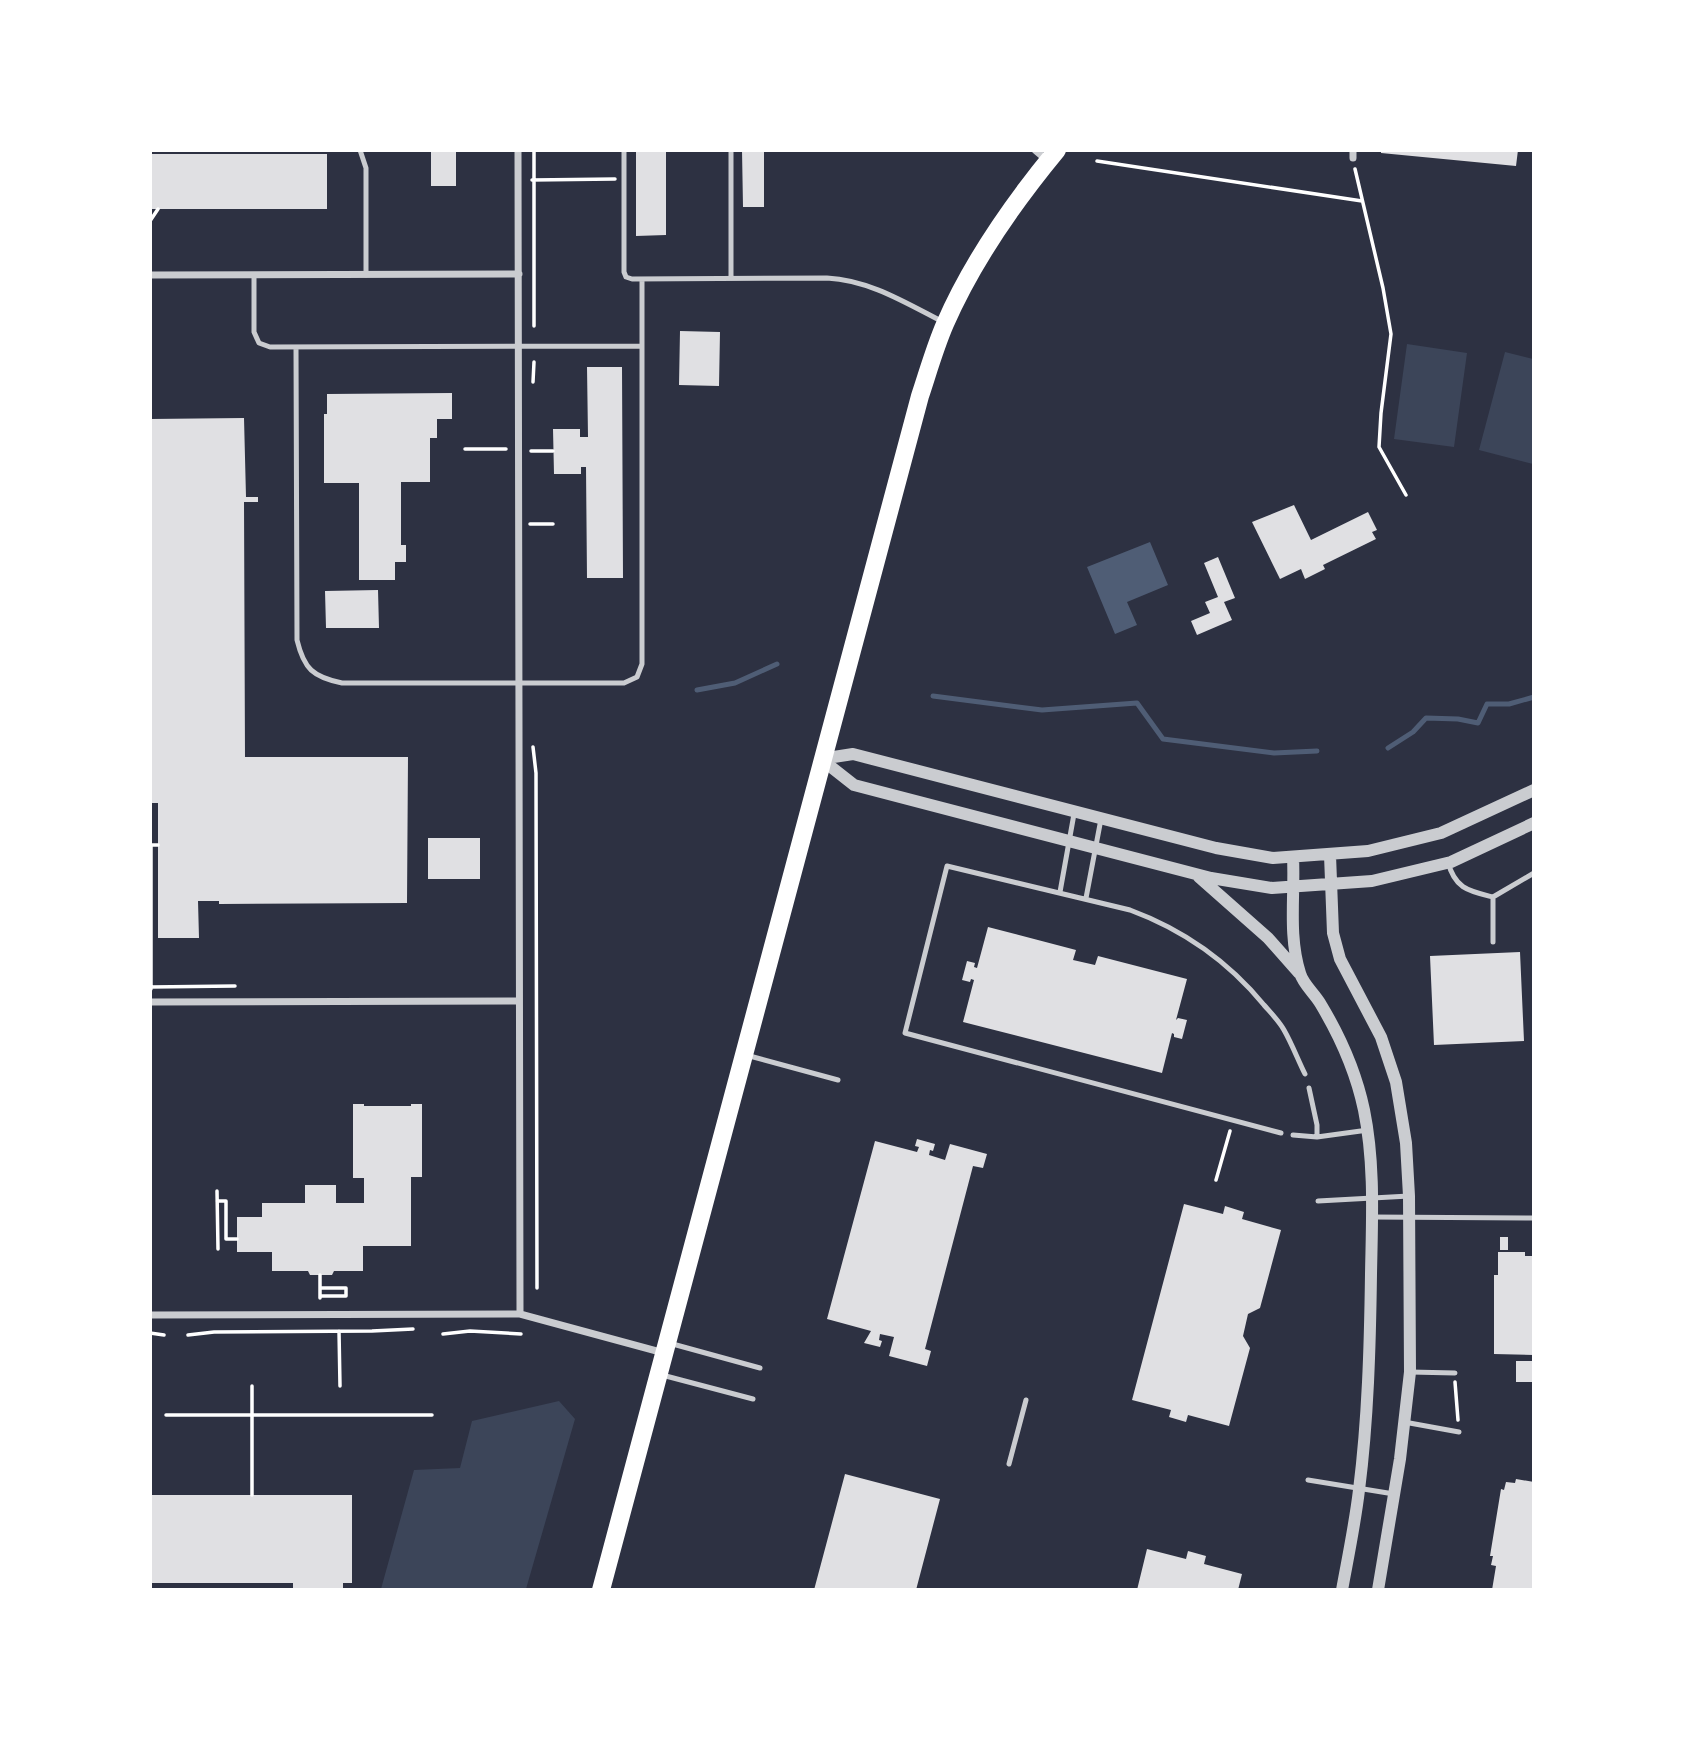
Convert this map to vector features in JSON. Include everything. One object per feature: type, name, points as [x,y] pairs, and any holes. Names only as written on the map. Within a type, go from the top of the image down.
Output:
[{"type":"main road","points":[[601,1590],[920,396],[945,323],[1005,218],[1047,154]]},
{"type":"street","points":[[519,150],[520,1314]]},
{"type":"street","points":[[150,275],[519,274]]},
{"type":"street","points":[[821,759],[853,754],[1216,848],[1273,858],[1368,851],[1441,834],[1534,790]]},
{"type":"street","points":[[821,759],[853,785],[1196,874],[1272,888],[1372,881],[1448,863],[1534,823]]},
{"type":"street","points":[[1330,855],[1333,933],[1340,959],[1381,1037],[1396,1082],[1406,1143],[1410,1372],[1378,1590]]},
{"type":"street","points":[[1293,857],[1295,887],[1292,919],[1300,975]]},
{"type":"street","points":[[1196,874],[1261,932],[1300,975],[1319,1001],[1343,1046],[1357,1083],[1368,1130],[1372,1198],[1369,1376],[1359,1489],[1342,1590]]},
{"type":"street","points":[[151,1002],[519,1001]]},
{"type":"street","points":[[150,1315],[520,1314],[666,1348]]},
{"type":"lane","points":[[360,150],[366,168],[366,275]]},
{"type":"lane","points":[[624,150],[624,272],[629,278],[851,280],[902,301],[945,323]]},
{"type":"lane","points":[[731,150],[731,278]]},
{"type":"lane","points":[[254,275],[256,338],[259,343],[270,347],[642,346]]},
{"type":"lane","points":[[296,347],[297,640],[301,658],[310,671],[325,680],[342,683],[624,683],[632,681],[640,671],[642,279]]},
{"type":"lane","points":[[1059,892],[1075,810]]},
{"type":"lane","points":[[1086,898],[1101,818]]},
{"type":"lane","points":[[1448,863],[1452,875],[1465,890],[1493,897],[1534,873]]},
{"type":"lane","points":[[1281,1133],[905,1033],[947,866],[1130,910],[1156,919],[1208,949],[1237,974],[1283,1029],[1305,1074]]},
{"type":"lane","points":[[1493,897],[1493,942]]},
{"type":"lane","points":[[745,1055],[838,1080]]},
{"type":"lane","points":[[1309,1088],[1317,1137]]},
{"type":"lane","points":[[1293,1135],[1317,1137],[1368,1130]]},
{"type":"lane","points":[[1318,1201],[1409,1196]]},
{"type":"lane","points":[[1372,1217],[1534,1218]]},
{"type":"lane","points":[[666,1348],[761,1367]]},
{"type":"lane","points":[[1410,1372],[1455,1373]]},
{"type":"lane","points":[[659,1374],[753,1399]]},
{"type":"lane","points":[[1009,1464],[1026,1400]]},
{"type":"lane","points":[[1404,1422],[1459,1432]]},
{"type":"lane","points":[[1308,1480],[1394,1494]]},
{"type":"path","points":[[534,150],[534,326]]},
{"type":"path","points":[[1353,154],[1391,334],[1381,413],[1380,447],[1406,495]]},
{"type":"path","points":[[1097,161],[1362,201]]},
{"type":"path","points":[[519,180],[624,179]]},
{"type":"path","points":[[150,221],[158,209]]},
{"type":"path","points":[[465,449],[506,449]]},
{"type":"path","points":[[527,451],[553,451]]},
{"type":"path","points":[[519,524],[553,524]]},
{"type":"path","points":[[533,741],[536,773],[537,1288]]},
{"type":"path","points":[[151,1002],[151,845],[158,845]]},
{"type":"path","points":[[151,987],[235,986]]},
{"type":"path","points":[[1216,1180],[1233,1120]]},
{"type":"path","points":[[217,1191],[218,1249]]},
{"type":"path","points":[[217,1201],[226,1201],[226,1239]]},
{"type":"path","points":[[218,1239],[237,1239]]},
{"type":"path","points":[[320,1275],[320,1304]]},
{"type":"path","points":[[320,1288],[346,1288],[346,1296],[320,1296]]},
{"type":"path","points":[[188,1335],[214,1332],[413,1329]]},
{"type":"path","points":[[340,1331],[340,1386]]},
{"type":"path","points":[[443,1334],[470,1331],[521,1334]]},
{"type":"path","points":[[150,1333],[164,1335]]},
{"type":"path","points":[[1455,1373],[1459,1432]]},
{"type":"path","points":[[252,1386],[252,1495]]},
{"type":"path","points":[[166,1415],[432,1415]]},
{"type":"shaded area","points":[[1407,344],[1467,353],[1454,447],[1394,439]]},
{"type":"shaded area","points":[[1505,352],[1533,359],[1533,464],[1479,450]]},
{"type":"shaded area","points":[[1150,542],[1168,585],[1127,602],[1137,625],[1115,634],[1087,567]]},
{"type":"shaded area","points":[[559,1401],[575,1419],[526,1589],[381,1589],[414,1470],[460,1468],[472,1421]]},
{"type":"building","points":[[431,150],[456,150],[456,186],[431,186]]},
{"type":"building","points":[[636,150],[666,150],[666,235],[636,236]]},
{"type":"building","points":[[742,150],[764,150],[764,207],[743,207]]},
{"type":"building","points":[[1381,150],[1518,150],[1516,166],[1381,153]]},
{"type":"building","points":[[150,154],[327,154],[327,209],[150,209]]},
{"type":"building","points":[[680,331],[720,332],[719,386],[679,385]]},
{"type":"building","points":[[587,367],[622,367],[623,578],[587,578],[586,467],[581,467],[581,474],[554,474],[553,429],[580,429],[580,437],[588,437]]},
{"type":"building","points":[[452,393],[452,419],[437,419],[437,438],[430,438],[430,482],[401,482],[401,545],[406,545],[406,562],[395,562],[395,580],[359,580],[359,483],[324,483],[324,414],[327,414],[327,394]]},
{"type":"building","points":[[244,418],[246,497],[258,497],[258,502],[244,502],[245,757],[408,757],[407,903],[219,904],[219,901],[198,901],[199,938],[158,938],[158,803],[150,803],[150,419]]},
{"type":"building","points":[[1294,505],[1311,540],[1368,512],[1377,530],[1372,532],[1376,539],[1323,565],[1325,569],[1305,579],[1301,569],[1280,579],[1252,522]]},
{"type":"building","points":[[1218,557],[1235,598],[1224,602],[1232,620],[1197,635],[1191,621],[1210,613],[1205,602],[1218,597],[1204,563]]},
{"type":"building","points":[[378,590],[379,628],[326,628],[325,591]]},
{"type":"building","points":[[428,838],[480,838],[480,879],[428,879]]},
{"type":"building","points":[[988,927],[1076,950],[1073,960],[1095,965],[1098,956],[1187,979],[1176,1020],[1187,1020],[1182,1039],[1174,1037],[1172,1033],[1162,1073],[963,1022],[974,980],[962,980],[967,961],[975,963],[974,967],[977,968]]},
{"type":"building","points":[[1520,952],[1524,1041],[1434,1045],[1430,956]]},
{"type":"building","points":[[353,1104],[422,1104],[422,1177],[411,1177],[411,1246],[363,1246],[363,1271],[334,1271],[332,1275],[310,1275],[308,1271],[272,1271],[272,1252],[237,1252],[237,1217],[262,1217],[262,1203],[305,1203],[305,1185],[336,1185],[336,1203],[364,1203],[364,1178],[353,1178]]},
{"type":"building","points":[[917,1139],[935,1144],[929,1155],[945,1160],[950,1144],[987,1154],[983,1168],[973,1166],[925,1349],[931,1351],[927,1366],[889,1356],[894,1337],[880,1334],[880,1347],[864,1343],[871,1331],[827,1319],[875,1141],[917,1152]]},
{"type":"building","points":[[1184,1204],[1223,1214],[1225,1206],[1244,1212],[1242,1219],[1281,1230],[1260,1308],[1248,1314],[1243,1336],[1250,1348],[1229,1426],[1188,1415],[1186,1422],[1169,1417],[1171,1410],[1132,1400]]},
{"type":"building","points":[[1500,1237],[1508,1237],[1508,1250],[1500,1250]]},
{"type":"building","points":[[1498,1252],[1525,1252],[1525,1256],[1534,1256],[1534,1355],[1494,1354],[1494,1275],[1498,1275]]},
{"type":"building","points":[[1516,1361],[1534,1361],[1534,1382],[1516,1382]]},
{"type":"building","points":[[845,1474],[940,1499],[916,1590],[814,1590]]},
{"type":"building","points":[[1516,1479],[1534,1482],[1534,1590],[1492,1590],[1496,1566],[1491,1565],[1493,1556],[1490,1556],[1501,1489],[1504,1490],[1506,1482],[1515,1483]]},
{"type":"building","points":[[150,1495],[352,1495],[352,1583],[343,1583],[343,1590],[293,1590],[293,1583],[150,1583]]},
{"type":"building","points":[[1147,1549],[1186,1559],[1188,1551],[1206,1556],[1204,1564],[1242,1574],[1238,1590],[1137,1590]]},
{"type":"waterway","points":[[697,690],[735,683],[777,664]]},
{"type":"waterway","points":[[933,696],[1042,710],[1137,703],[1163,739],[1274,753],[1317,751]]},
{"type":"waterway","points":[[1388,748],[1413,732],[1426,718],[1478,723],[1487,704],[1509,704],[1534,697]]}]
